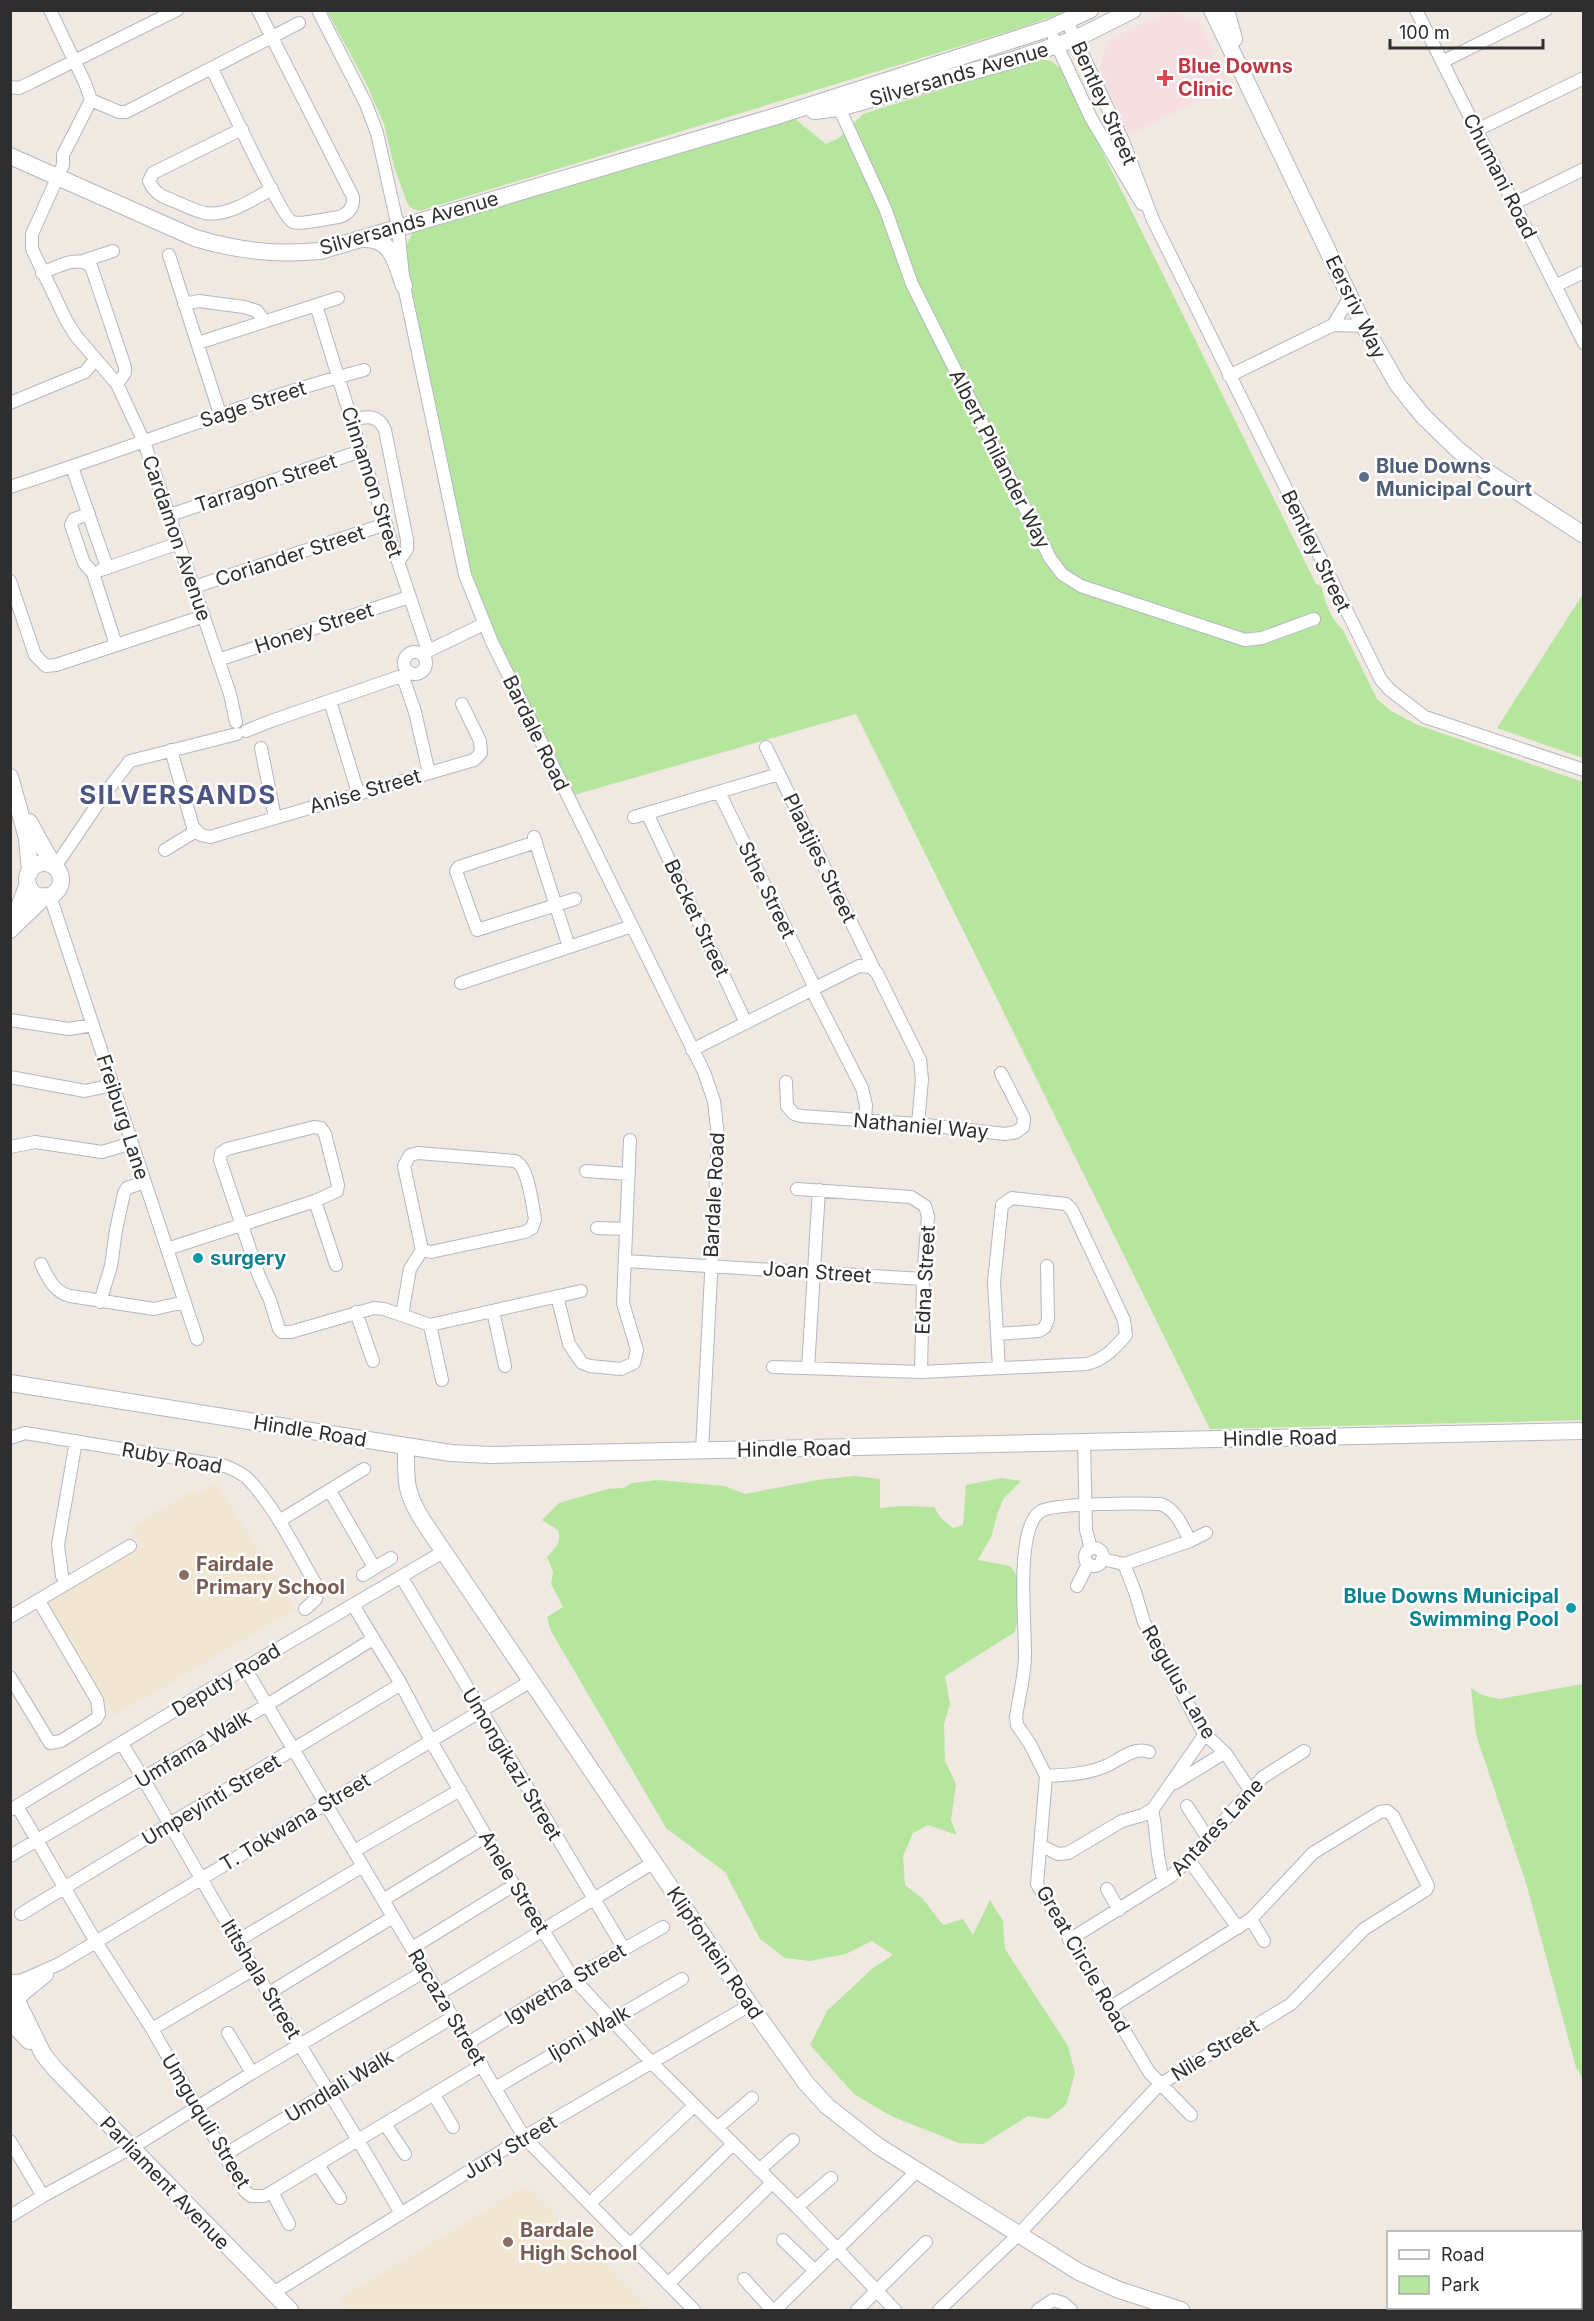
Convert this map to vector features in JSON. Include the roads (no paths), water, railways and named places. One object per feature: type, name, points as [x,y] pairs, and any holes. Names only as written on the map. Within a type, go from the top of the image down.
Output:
[{"type":"street","points":[[50,10],[90,100],[115,111],[124,112],[300,23]]},
{"type":"street","points":[[10,87],[23,86],[177,10]]},
{"type":"street","points":[[212,69],[272,189],[291,221],[297,223],[338,217],[348,212],[353,202],[352,196],[258,10]]},
{"type":"street","name":"Bardale Road","points":[[318,10],[370,114],[398,227],[404,286],[465,575],[484,624],[692,1050],[709,1087],[717,1116],[702,1451]]},
{"type":"street","name":"Silversands Avenue","points":[[836,103],[1050,28],[1090,10]]},
{"type":"street","name":"Silversands Avenue","points":[[10,156],[60,171],[195,238],[267,254],[320,251],[780,115],[1013,60],[1075,39],[1132,10]]},
{"type":"street","name":"Eersriv Way","points":[[1212,10],[1364,326],[1398,385],[1441,435],[1478,466],[1584,535]]},
{"type":"street","name":"Eersriv Way","points":[[1227,10],[1234,39],[1356,289],[1403,379],[1431,413],[1463,443],[1485,460],[1584,524]]},
{"type":"street","name":"Chumani Road","points":[[1416,10],[1584,343]]},
{"type":"street","points":[[1442,62],[1546,10]]},
{"type":"street","name":"Bentley Street","points":[[1067,21],[1123,141],[1152,220],[1381,680],[1399,698],[1425,717],[1584,770]]},
{"type":"street","name":"Bentley Street","points":[[1050,28],[1056,46],[1091,118],[1131,189],[1152,220]]},
{"type":"street","points":[[1477,130],[1584,78]]},
{"type":"street","name":"Cardamon Avenue","points":[[90,100],[74,139],[63,155],[60,171],[32,238],[32,249],[66,320],[95,360],[117,384],[144,442],[241,726]]},
{"type":"street","name":"Albert Philander Way","points":[[836,103],[885,208],[912,284],[1050,558],[1062,574],[1080,586],[1245,640],[1262,638],[1314,619]]},
{"type":"street","points":[[242,129],[153,173],[150,185],[156,192],[167,198],[197,211],[212,213],[228,210],[272,189]]},
{"type":"street","points":[[1108,148],[1123,141]]},
{"type":"street","points":[[1515,203],[1584,169]]},
{"type":"street","points":[[365,239],[380,241],[390,250],[404,286]]},
{"type":"street","points":[[42,273],[113,251]]},
{"type":"street","points":[[169,255],[220,414]]},
{"type":"street","points":[[83,261],[91,266],[95,274],[125,367],[124,377],[117,384]]},
{"type":"street","points":[[1555,286],[1584,272]]},
{"type":"street","points":[[1333,325],[1350,297]]},
{"type":"street","points":[[198,343],[338,298]]},
{"type":"street","points":[[184,304],[198,300],[244,307],[256,311],[264,321]]},
{"type":"street","name":"Cinnamon Street","points":[[316,305],[426,654]]},
{"type":"street","points":[[1229,376],[1333,325],[1364,326]]},
{"type":"street","points":[[10,403],[85,372],[95,360]]},
{"type":"street","name":"Sage Street","points":[[10,487],[220,414],[338,376],[364,370]]},
{"type":"street","points":[[352,420],[372,417],[380,421],[385,430],[407,540],[405,553],[398,562]]},
{"type":"street","name":"Tarragon Street","points":[[170,515],[362,451]]},
{"type":"street","points":[[72,467],[107,567]]},
{"type":"street","points":[[89,514],[74,519],[71,524],[84,563],[93,573],[116,645]]},
{"type":"street","name":"Coriander Street","points":[[195,587],[386,524]]},
{"type":"street","points":[[93,573],[179,543]]},
{"type":"street","points":[[10,581],[35,655],[43,664],[56,665],[204,616]]},
{"type":"street","name":"Honey Street","points":[[218,660],[409,597]]},
{"type":"street","points":[[429,772],[405,665],[408,655],[426,654],[484,624]]},
{"type":"street","points":[[54,866],[127,763],[206,740],[241,726],[270,721],[407,675]]},
{"type":"street","points":[[330,701],[358,793]]},
{"type":"street","name":"Anise Street","points":[[196,831],[206,836],[213,836],[468,762],[482,753],[480,741],[462,704]]},
{"type":"street","name":"Plaatjies Street","points":[[766,747],[920,1060],[922,1078],[918,1124]]},
{"type":"street","points":[[261,748],[275,818]]},
{"type":"street","points":[[165,849],[196,831],[171,750]]},
{"type":"street","points":[[634,817],[779,774]]},
{"type":"street","points":[[10,777],[19,803],[28,845],[29,878],[35,893],[48,896]]},
{"type":"street","name":"Sthe Street","points":[[719,792],[862,1088],[867,1105],[865,1121]]},
{"type":"street","points":[[10,929],[58,889],[61,882],[60,874],[19,803]]},
{"type":"street","name":"Becket Street","points":[[647,813],[746,1023]]},
{"type":"street","points":[[569,947],[556,906],[535,839],[459,867],[456,871],[477,930],[556,906],[575,899]]},
{"type":"street","points":[[10,929],[29,878],[40,864],[54,866]]},
{"type":"street","name":"Freiburg Lane","points":[[48,896],[197,1339]]},
{"type":"street","points":[[461,983],[632,926]]},
{"type":"street","points":[[692,1050],[859,966],[875,971]]},
{"type":"street","points":[[10,1020],[64,1029],[78,1029],[93,1025]]},
{"type":"street","name":"Nathaniel Way","points":[[786,1082],[787,1106],[794,1114],[1005,1134],[1023,1127],[1021,1112],[1001,1073]]},
{"type":"street","points":[[10,1077],[85,1091],[113,1085]]},
{"type":"street","points":[[167,1249],[241,1225],[315,1201],[337,1191],[338,1185],[325,1134],[321,1128],[314,1127],[227,1149],[221,1153],[220,1160],[241,1225],[282,1332],[291,1332],[377,1308],[430,1325],[581,1291]]},
{"type":"street","points":[[557,1296],[569,1344],[582,1363],[621,1369],[630,1366],[636,1359],[637,1350],[623,1303],[630,1140]]},
{"type":"street","points":[[10,1147],[35,1142],[102,1152],[132,1143]]},
{"type":"street","points":[[402,1315],[410,1269],[422,1250],[404,1166],[410,1155],[418,1153],[515,1161],[522,1166],[535,1219],[532,1228],[525,1232],[431,1252],[422,1250]]},
{"type":"street","points":[[586,1171],[629,1174]]},
{"type":"street","points":[[100,1302],[111,1266],[124,1193],[127,1188],[145,1182]]},
{"type":"street","name":"Edna Street","points":[[797,1189],[910,1197],[922,1202],[928,1216],[923,1279],[921,1372]]},
{"type":"street","points":[[808,1368],[819,1190]]},
{"type":"street","points":[[773,1366],[921,1372],[1087,1364],[1097,1361],[1109,1354],[1126,1335],[1124,1320],[1072,1210],[1066,1204],[1012,1198],[1002,1205],[994,1282],[999,1368]]},
{"type":"street","points":[[315,1201],[336,1265]]},
{"type":"street","points":[[597,1228],[626,1229]]},
{"type":"street","name":"Joan Street","points":[[625,1261],[923,1279]]},
{"type":"street","points":[[41,1264],[59,1291],[70,1296],[154,1309],[185,1302]]},
{"type":"street","points":[[997,1334],[1039,1331],[1045,1327],[1048,1319],[1047,1266]]},
{"type":"street","points":[[493,1311],[505,1366]]},
{"type":"street","points":[[356,1312],[373,1361]]},
{"type":"street","points":[[430,1325],[442,1380]]},
{"type":"street","name":"Hindle Road","points":[[10,1383],[451,1453],[490,1455],[1584,1431]]},
{"type":"street","name":"Ruby Road","points":[[10,1438],[25,1433],[231,1468],[248,1479],[279,1521],[318,1588],[316,1599],[305,1609]]},
{"type":"street","points":[[62,1576],[58,1545],[76,1441]]},
{"type":"street","points":[[1084,1442],[1086,1530],[1091,1549]]},
{"type":"street","name":"Klipfontein Road","points":[[406,1446],[407,1490],[412,1503],[750,2005],[806,2083],[827,2106],[878,2146],[1079,2272],[1145,2300],[1181,2310]]},
{"type":"street","points":[[279,1521],[364,1469]]},
{"type":"street","points":[[330,1491],[374,1567]]},
{"type":"street","points":[[1149,1752],[1143,1750],[1134,1752],[1101,1768],[1046,1776],[1030,1744],[1017,1725],[1016,1717],[1025,1658],[1023,1574],[1026,1538],[1032,1520],[1044,1510],[1085,1505],[1164,1505],[1181,1523],[1190,1541]]},
{"type":"street","points":[[1102,1559],[1124,1564],[1190,1541],[1206,1533]]},
{"type":"street","points":[[10,1617],[129,1546]]},
{"type":"street","points":[[1091,1549],[1101,1551],[1102,1559]]},
{"type":"street","points":[[1077,1586],[1088,1564],[1085,1554],[1091,1549]]},
{"type":"street","name":"Deputy Road","points":[[14,1808],[245,1668],[443,1552]]},
{"type":"street","points":[[363,1575],[391,1558]]},
{"type":"street","points":[[1088,1564],[1095,1566],[1102,1559]]},
{"type":"street","name":"Regulus Lane","points":[[1124,1564],[1144,1622],[1205,1734],[1224,1753],[1250,1790]]},
{"type":"street","name":"Umongikazi Street","points":[[402,1578],[480,1712],[624,1949]]},
{"type":"street","points":[[10,1677],[50,1743],[61,1741],[96,1719],[99,1714],[97,1700],[39,1601]]},
{"type":"street","name":"Anele Street","points":[[353,1605],[401,1684],[514,1885],[573,1978],[651,2062],[771,2184],[797,2207],[895,2310]]},
{"type":"street","name":"Umfama Walk","points":[[10,1856],[267,1705],[373,1639]]},
{"type":"street","name":"Racaza Street","points":[[245,1668],[524,2137],[694,2310]]},
{"type":"street","name":"T. Tokwana Street","points":[[10,1982],[23,1980],[59,1964],[531,1681]]},
{"type":"street","name":"Umpeyinti Street","points":[[21,1914],[401,1684]]},
{"type":"street","points":[[1040,1845],[1058,1854],[1068,1853],[1122,1821],[1152,1810],[1205,1734]]},
{"type":"street","name":"Ititshala Street","points":[[122,1744],[401,2214]]},
{"type":"street","name":"Antares Lane","points":[[1069,1940],[1164,1881],[1189,1860],[1207,1837],[1270,1771],[1304,1751]]},
{"type":"street","points":[[1171,1785],[1224,1753]]},
{"type":"street","name":"Great Circle Road","points":[[1046,1776],[1037,1884],[1149,2072],[1191,2115]]},
{"type":"street","points":[[354,1851],[460,1790]]},
{"type":"street","points":[[1187,1806],[1207,1837]]},
{"type":"street","name":"Umguquli Street","points":[[14,1808],[38,1840],[96,1942],[152,2030],[245,2191],[251,2196],[259,2197],[272,2192],[482,2065]]},
{"type":"street","points":[[1152,1810],[1155,1821],[1157,1859],[1164,1881]]},
{"type":"street","name":"Nile Street","points":[[939,2310],[1018,2235],[1160,2085],[1291,2004],[1359,1934],[1426,1890],[1428,1886],[1393,1816],[1387,1811],[1380,1812],[1318,1849],[1251,1919]]},
{"type":"street","points":[[383,1900],[487,1836]]},
{"type":"street","points":[[1189,1860],[1238,1928]]},
{"type":"street","points":[[439,1994],[654,1862]]},
{"type":"street","points":[[237,1941],[363,1866]]},
{"type":"street","points":[[412,1948],[514,1885]]},
{"type":"street","points":[[1107,1889],[1119,1910]]},
{"type":"street","points":[[269,1993],[393,1917]]},
{"type":"street","points":[[1111,2007],[1251,1919],[1264,1941]]},
{"type":"street","name":"Igwetha Street","points":[[468,2043],[573,1978],[663,1928]]},
{"type":"street","name":"T. Tokwana Street","points":[[16,2004],[59,1964]]},
{"type":"street","points":[[152,2030],[254,1969]]},
{"type":"street","points":[[10,2216],[130,2148],[425,1971]]},
{"type":"street","name":"Ijoni Walk","points":[[495,2088],[682,1979]]},
{"type":"street","name":"Parliament Avenue","points":[[10,1982],[17,1989],[16,2004],[43,2054]]},
{"type":"street","name":"Jury Street","points":[[273,2293],[524,2137],[750,2005]]},
{"type":"street","name":"Umdlali Walk","points":[[224,2155],[453,2017]]},
{"type":"street","name":"Parliament Avenue","points":[[10,2021],[130,2148],[290,2310]]},
{"type":"street","points":[[228,2033],[252,2073]]},
{"type":"street","points":[[434,2095],[453,2127]]},
{"type":"street","points":[[717,2128],[752,2098]]},
{"type":"street","points":[[590,2203],[694,2106]]},
{"type":"street","points":[[385,2124],[405,2154]]},
{"type":"street","points":[[759,2170],[793,2140]]},
{"type":"street","points":[[10,2141],[43,2196]]},
{"type":"street","points":[[630,2245],[733,2144]]},
{"type":"street","points":[[318,2165],[340,2198]]},
{"type":"street","points":[[744,2279],[773,2310],[917,2171]]},
{"type":"street","points":[[797,2207],[831,2178]]},
{"type":"street","points":[[669,2284],[771,2184]]},
{"type":"street","points":[[272,2192],[289,2224]]},
{"type":"street","points":[[783,2240],[815,2271]]},
{"type":"street","points":[[856,2310],[926,2242]]},
{"type":"street","points":[[1038,2310],[1053,2300],[1063,2303],[1071,2310]]},
{"type":"place","name":"Blue Downs Clinic","points":[[1165,78]]},
{"type":"place","name":"Blue Downs Municipal Court","points":[[1364,477]]},
{"type":"place","name":"surgery","points":[[198,1258]]},
{"type":"place","name":"Fairdale Primary School","points":[[184,1575]]},
{"type":"place","name":"Blue Downs Municipal Swimming Pool","points":[[1571,1608]]},
{"type":"place","name":"Bardale High School","points":[[508,2242]]},
{"type":"district","name":"SILVERSANDS","points":[[178,794]]}]
